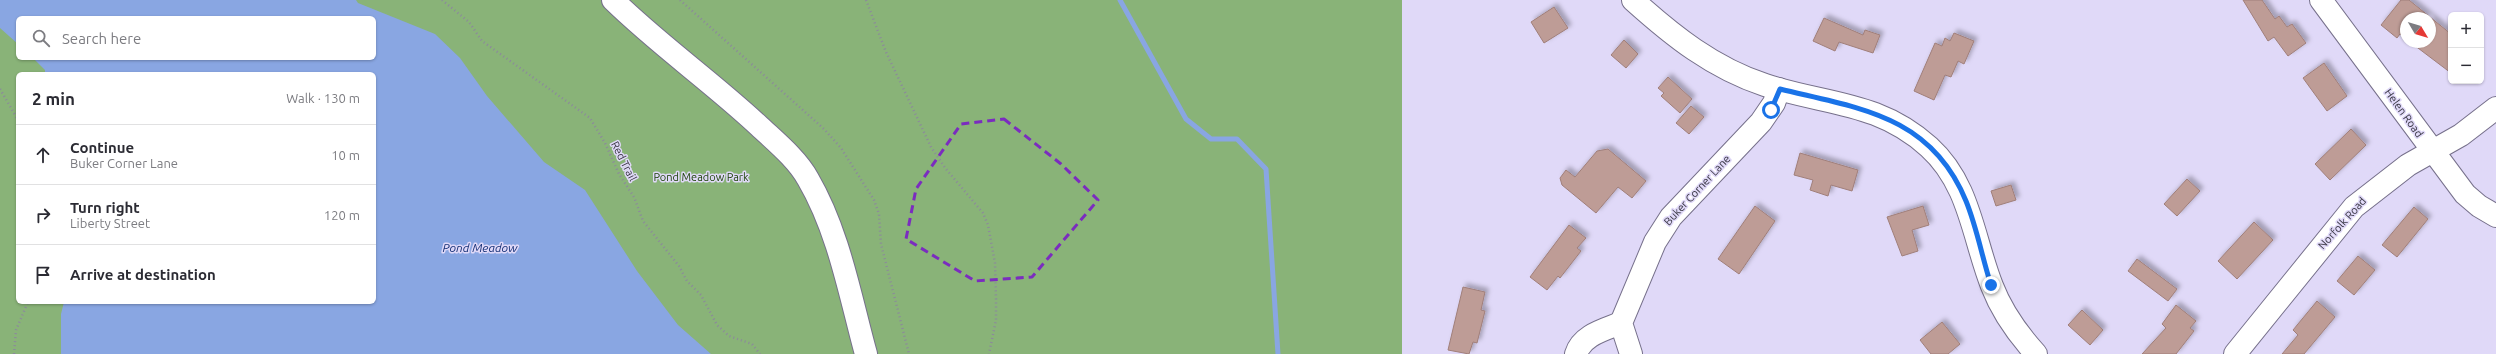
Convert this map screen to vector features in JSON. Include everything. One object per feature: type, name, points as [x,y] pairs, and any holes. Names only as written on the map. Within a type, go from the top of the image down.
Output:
[{"type":"street","points":[[613,0],[640,27],[736,105],[779,144],[808,178],[821,203],[837,246],[866,354]]},
{"type":"street","points":[[1633,0],[1668,31],[1705,57],[1740,75],[1780,89],[1855,106],[1881,114],[1901,125],[1930,147],[1953,175],[1965,200],[1987,272],[2002,310],[2036,354]]},
{"type":"street","name":"Helen Road","points":[[2321,0],[2432,151],[2472,201],[2496,216]]},
{"type":"street","name":"Buker Corner Lane","points":[[1621,323],[1655,242],[1665,224],[1761,122],[1774,103],[1780,89]]},
{"type":"street","name":"Norfolk Road","points":[[2234,354],[2354,207],[2393,175],[2472,128],[2496,108]]},
{"type":"street","points":[[1576,354],[1580,345],[1588,337],[1621,323],[1631,354]]},
{"type":"path","name":"Red Trail","points":[[442,0],[469,22],[482,41],[590,118],[602,137],[619,174],[634,197],[643,222],[679,266],[687,281],[701,295],[717,326],[729,336],[752,344],[760,354]]},
{"type":"path","points":[[866,0],[886,52],[931,147],[946,169],[984,213],[988,225],[995,263],[996,320],[989,354]]},
{"type":"path","points":[[0,89],[16,117]]},
{"type":"path","points":[[14,354],[16,330],[27,304]]},
{"type":"highlighted area","points":[[1004,119],[1061,164],[1098,200],[1032,277],[975,281],[906,239],[916,189],[961,124]]},
{"type":"green space","name":"Pond Meadow Park","points":[[0,0],[1402,0],[1402,354],[0,354]]},
{"type":"water","name":"Pond Meadow","points":[[0,0],[356,0],[358,3],[435,34],[460,58],[487,96],[544,162],[585,190],[637,271],[678,325],[711,354],[61,354],[61,314],[64,304],[376,304],[376,72],[45,72],[45,70],[35,60],[376,60],[376,16],[16,16],[16,42],[0,28]]},
{"type":"building","points":[[2243,0],[2262,0],[2275,19],[2279,16],[2287,27],[2292,24],[2306,43],[2288,56],[2274,37],[2268,41]]},
{"type":"building","points":[[2401,0],[2409,0],[2424,12],[2400,12],[2400,34],[2397,38],[2381,25]]},
{"type":"building","points":[[1554,7],[1568,28],[1544,43],[1531,22]]},
{"type":"building","points":[[1824,18],[1863,35],[1865,30],[1880,35],[1873,53],[1839,42],[1835,51],[1813,41]]},
{"type":"building","points":[[2436,22],[2448,32],[2448,71],[2418,48],[2436,48]]},
{"type":"building","points":[[1954,33],[1974,41],[1964,64],[1958,61],[1951,77],[1945,75],[1934,100],[1914,91],[1935,43],[1942,46],[1945,38],[1950,41]]},
{"type":"building","points":[[1624,40],[1638,54],[1626,68],[1611,55]]},
{"type":"building","points":[[2324,63],[2347,96],[2327,111],[2303,78]]},
{"type":"building","points":[[1668,77],[1692,99],[1680,113],[1661,96],[1664,93],[1658,88]]},
{"type":"building","points":[[1691,106],[1704,117],[1689,134],[1676,123]]},
{"type":"building","points":[[2351,129],[2366,145],[2330,180],[2315,164]]},
{"type":"building","points":[[1608,149],[1646,181],[1632,198],[1618,187],[1596,213],[1562,185],[1560,178],[1566,170],[1575,177],[1597,151]]},
{"type":"building","points":[[1800,153],[1858,170],[1852,191],[1831,185],[1828,196],[1810,190],[1813,180],[1794,175]]},
{"type":"building","points":[[2187,179],[2200,191],[2177,216],[2164,204]]},
{"type":"building","points":[[2011,185],[2016,200],[1996,206],[1991,191]]},
{"type":"building","points":[[1755,206],[1775,221],[1739,274],[1718,259]]},
{"type":"building","points":[[1923,206],[1929,225],[1912,230],[1918,251],[1902,256],[1887,217]]},
{"type":"building","points":[[2414,207],[2428,219],[2397,257],[2382,245]]},
{"type":"building","points":[[2254,222],[2273,240],[2237,279],[2218,261]]},
{"type":"building","points":[[1569,225],[1586,238],[1577,248],[1581,251],[1560,278],[1558,276],[1547,290],[1530,277]]},
{"type":"building","points":[[2358,256],[2375,270],[2354,295],[2337,281]]},
{"type":"building","points":[[2137,259],[2177,289],[2168,301],[2128,271]]},
{"type":"building","points":[[1463,287],[1485,292],[1481,310],[1485,311],[1477,343],[1473,342],[1469,354],[1448,350]]},
{"type":"building","points":[[2317,301],[2335,317],[2304,354],[2282,354],[2298,335],[2293,330]]},
{"type":"building","points":[[2176,305],[2196,321],[2190,328],[2194,331],[2176,354],[2142,354],[2166,328],[2162,324]]},
{"type":"building","points":[[2082,310],[2103,330],[2090,345],[2068,325]]},
{"type":"building","points":[[1942,322],[1960,344],[1948,354],[1931,354],[1920,340]]},
{"type":"waterway","points":[[1120,0],[1186,119],[1211,139],[1237,139],[1266,169],[1278,354]]},
{"type":"route","points":[[1771,110],[1780,89],[1855,106],[1881,114],[1901,125],[1930,147],[1946,165],[1959,186],[1975,227],[1991,285]]}]
